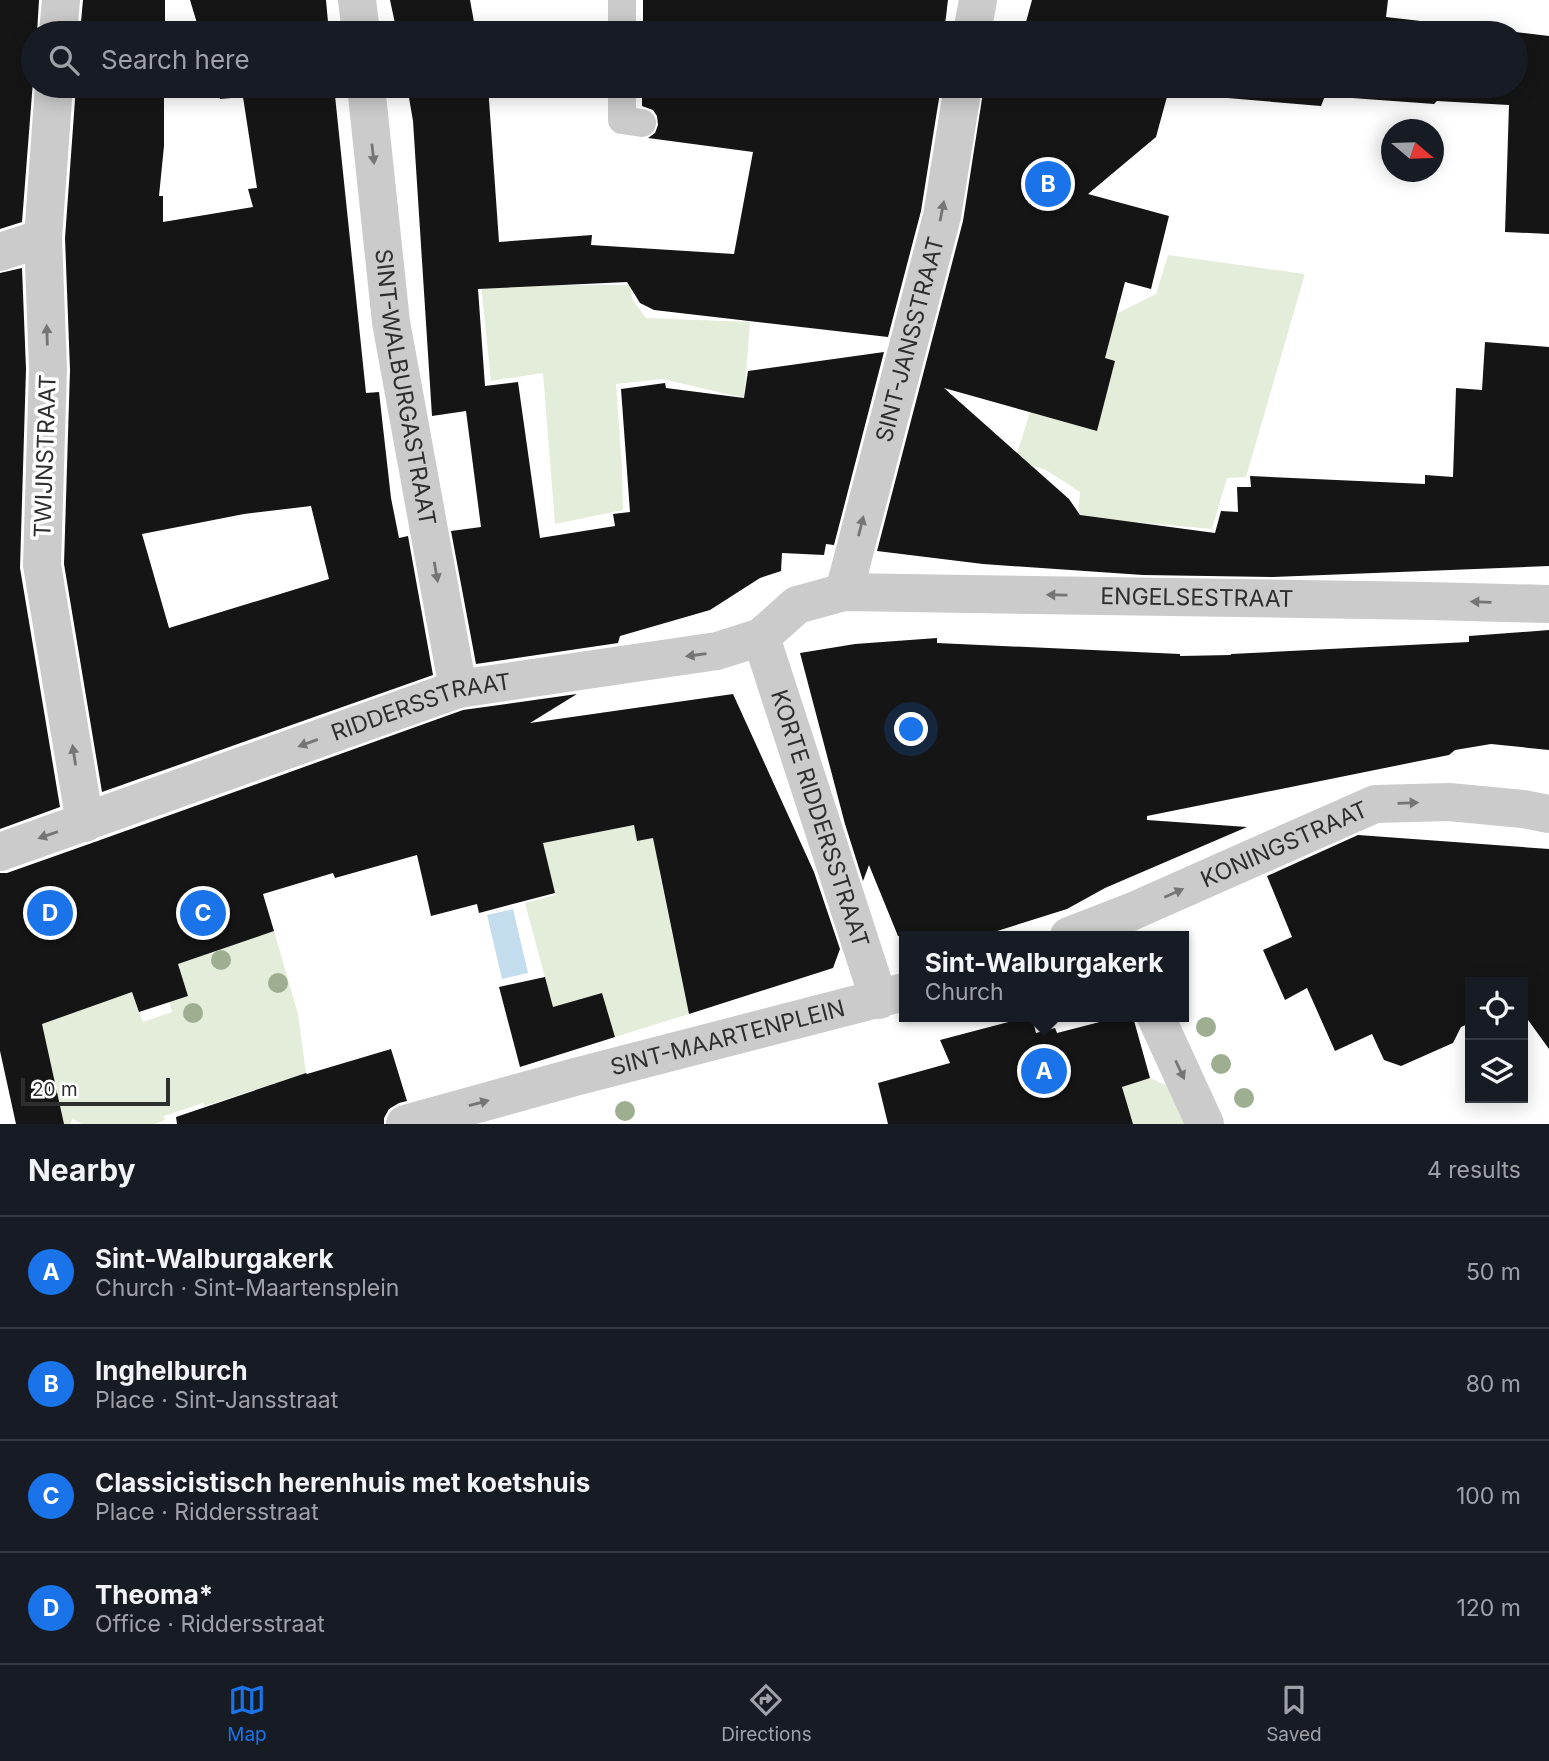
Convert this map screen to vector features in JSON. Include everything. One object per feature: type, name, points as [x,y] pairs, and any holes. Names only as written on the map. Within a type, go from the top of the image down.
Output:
[{"type":"street","points":[[59,21],[61,0]]},
{"type":"street","points":[[357,0],[360,21]]},
{"type":"street","points":[[974,21],[978,0]]},
{"type":"street","name":"TWIJNSTRAAT","points":[[53,98],[43,237],[48,369],[42,565],[85,822]]},
{"type":"street","name":"SINT-WALBURGASTRAAT","points":[[367,98],[391,322],[458,689]]},
{"type":"street","name":"SINT-JANSSTRAAT","points":[[844,592],[942,216],[937,168],[960,98]]},
{"type":"street","points":[[0,251],[43,237]]},
{"type":"street","name":"RIDDERSSTRAAT","points":[[0,852],[458,689],[717,651],[761,638],[797,604],[844,592]]},
{"type":"street","name":"ENGELSESTRAAT","points":[[844,592],[1549,604]]},
{"type":"street","name":"KORTE RIDDERSSTRAAT","points":[[761,638],[892,996]]},
{"type":"street","name":"KONINGSTRAAT","points":[[1098,931],[1115,928],[1375,804],[1449,802],[1523,808],[1549,814]]},
{"type":"street","name":"SINT-MAARTENPLEIN","points":[[405,1124],[575,1077],[892,996]]},
{"type":"street","points":[[1158,1022],[1205,1124]]},
{"type":"lane","points":[[622,0],[622,21]]},
{"type":"lane","points":[[622,98],[622,120],[642,123]]},
{"type":"green space","points":[[1168,255],[1305,274],[1246,477],[1227,478],[1212,529],[1078,517],[1080,492],[1046,470],[1015,460],[1030,412],[1097,430],[1115,361],[1105,358],[1116,314],[1156,294]]},
{"type":"green space","points":[[481,285],[631,285],[632,299],[646,318],[750,322],[744,398],[662,379],[616,384],[623,510],[555,524],[543,373],[491,381]]},
{"type":"green space","points":[[634,825],[637,841],[671,835],[659,871],[689,1014],[615,1037],[602,994],[555,1015],[525,903],[555,895],[542,840],[570,838]]},
{"type":"green space","points":[[274,931],[298,1014],[306,1073],[205,1106],[203,1103],[164,1116],[165,1120],[154,1124],[82,1124],[72,1119],[71,1124],[63,1124],[41,1024],[132,992],[143,1022],[172,1012],[169,1002],[188,996],[178,964]]},
{"type":"green space","points":[[1150,1078],[1168,1086],[1186,1124],[1132,1124],[1122,1087]]},
{"type":"water","points":[[513,909],[528,973],[502,979],[487,915]]},
{"type":"building","points":[[0,0],[39,0],[38,21],[21,21],[21,98],[32,98],[22,222],[0,229]]},
{"type":"building","points":[[83,0],[165,0],[165,21],[81,21]]},
{"type":"building","points":[[190,0],[326,0],[328,21],[196,21]]},
{"type":"building","points":[[390,0],[470,0],[474,21],[394,21]]},
{"type":"building","points":[[643,0],[948,0],[945,21],[643,21]]},
{"type":"building","points":[[1032,0],[1388,0],[1386,17],[1420,21],[1026,21]]},
{"type":"building","points":[[1528,34],[1549,36],[1549,234],[1505,232],[1509,105],[1437,101],[1434,104],[1352,98],[1528,98]]},
{"type":"building","points":[[75,98],[164,98],[164,146],[159,196],[163,196],[163,222],[253,207],[248,189],[257,188],[243,98],[335,98],[366,393],[379,392],[391,498],[399,538],[408,536],[433,675],[102,792],[64,564],[70,370],[65,238]],"holes":[[[311,506],[329,579],[169,628],[142,534],[244,514]]]},
{"type":"building","points":[[409,98],[489,98],[499,242],[592,235],[591,245],[734,254],[753,152],[648,138],[655,133],[657,116],[653,110],[642,106],[642,98],[939,98],[921,211],[888,337],[654,310],[640,303],[627,282],[478,289],[485,386],[518,382],[540,538],[615,526],[613,514],[630,512],[621,389],[665,383],[666,388],[744,398],[748,371],[884,352],[834,545],[826,544],[824,555],[782,553],[781,571],[760,578],[710,610],[620,636],[618,643],[476,664],[451,531],[481,527],[466,411],[432,416],[413,121]]},
{"type":"building","points":[[982,98],[1167,98],[1156,137],[1088,194],[1169,216],[1151,289],[1125,282],[1105,358],[1115,361],[1097,431],[944,388],[1069,499],[1080,515],[1215,533],[1221,511],[1238,512],[1237,487],[1251,487],[1250,476],[1425,484],[1425,475],[1453,477],[1456,388],[1482,390],[1485,342],[1549,347],[1549,566],[1273,577],[1143,575],[983,564],[877,551],[963,221]]},
{"type":"building","points":[[1227,98],[1324,98],[1321,106]]},
{"type":"building","points":[[22,268],[26,369],[20,568],[60,807],[0,829],[0,273]]},
{"type":"building","points":[[1549,630],[1549,750],[1491,744],[1455,750],[1449,755],[1147,816],[1147,820],[1247,827],[1105,888],[1067,909],[997,931],[899,931],[899,936],[869,865],[863,881],[845,824],[800,653],[855,644],[937,638],[937,643],[1180,656],[1231,655],[1469,642],[1469,636]]},
{"type":"building","points":[[577,694],[530,723],[733,694],[814,872],[840,949],[833,968],[689,1014],[653,838],[637,841],[634,825],[543,843],[555,893],[479,913],[477,904],[431,916],[417,855],[335,878],[333,873],[263,894],[274,931],[178,964],[188,996],[139,1012],[132,992],[42,1024],[64,1124],[16,1124],[0,1051],[0,873],[7,873],[463,710]]},
{"type":"building","points":[[1358,835],[1549,849],[1549,1049],[1528,1020],[1528,977],[1465,977],[1465,1025],[1461,1027],[1453,1043],[1401,1066],[1384,1060],[1372,1034],[1335,1051],[1307,988],[1285,1000],[1263,950],[1292,937],[1267,876]]},
{"type":"building","points":[[545,977],[553,1007],[602,993],[615,1037],[520,1067],[499,987]]},
{"type":"building","points":[[1008,1022],[1033,1022],[1036,1033],[1055,1028],[1057,1033],[1100,1022],[1134,1022],[1150,1078],[1122,1087],[1133,1124],[888,1124],[878,1083],[950,1063],[940,1040]]},
{"type":"building","points":[[391,1049],[407,1101],[389,1109],[384,1124],[177,1124],[176,1117],[306,1073]]},
{"type":"place","name":"Inghelburch","points":[[1048,184]]},
{"type":"place","name":"Theoma*","points":[[50,913]]},
{"type":"place","name":"Classicistisch herenhuis met koetshuis","points":[[203,913]]},
{"type":"place","name":"Sint-Walburgakerk","points":[[1044,1071]]}]
